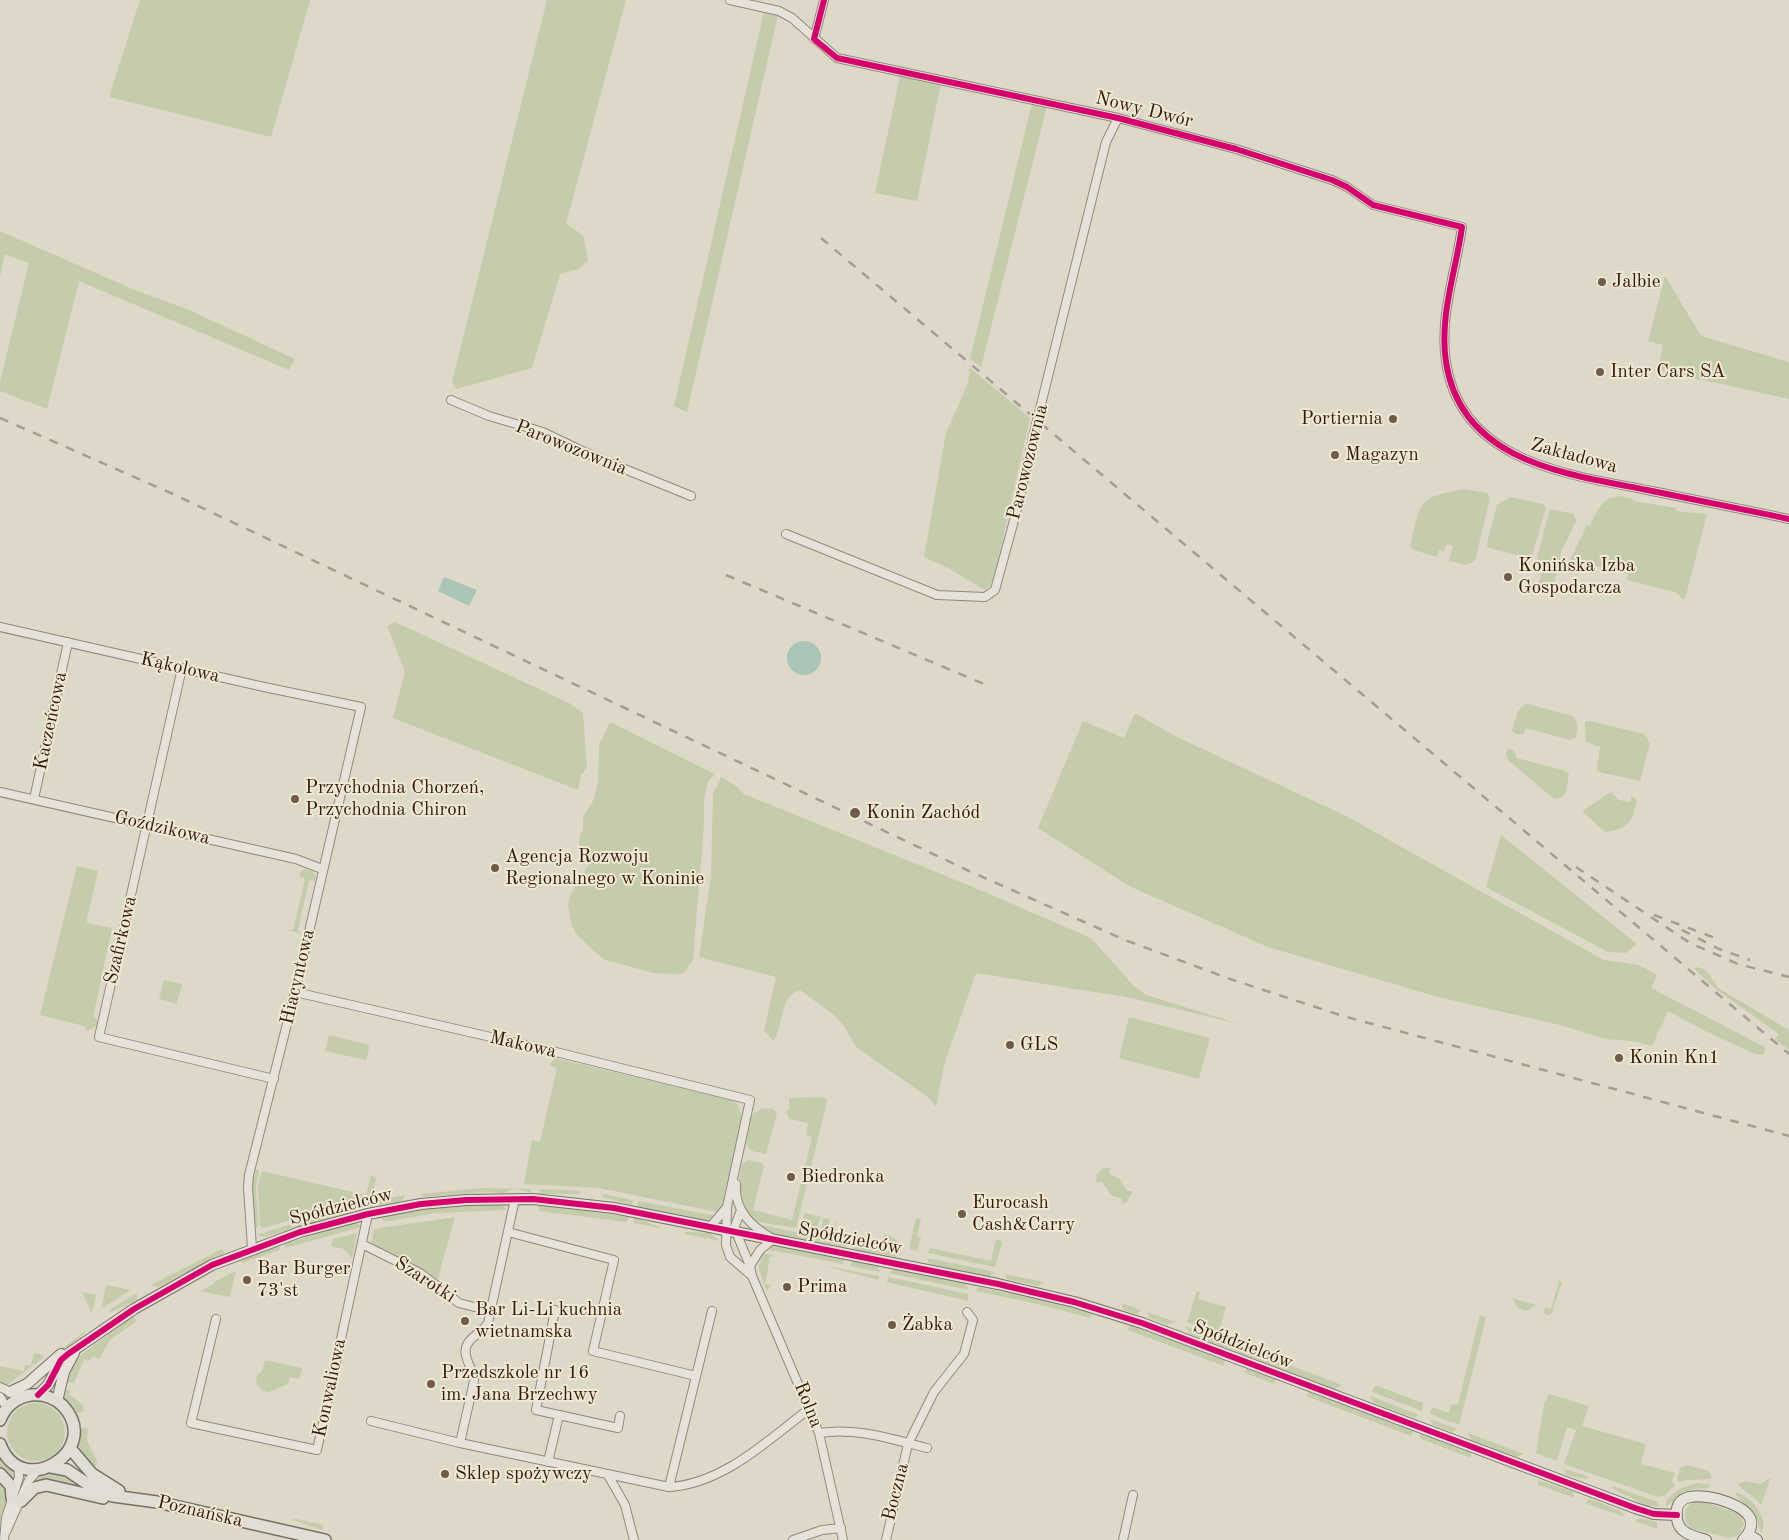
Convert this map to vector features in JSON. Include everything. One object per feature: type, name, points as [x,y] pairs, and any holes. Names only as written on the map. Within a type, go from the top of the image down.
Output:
[{"type":"main road","points":[[0,1420],[7,1408],[24,1396],[38,1395],[56,1401],[66,1410],[72,1422],[73,1438],[64,1458],[51,1467],[38,1470],[18,1465],[1,1449]]},
{"type":"main road","name":"Poznańska","points":[[70,1448],[100,1481],[134,1498]]},
{"type":"main road","name":"Poznańska","points":[[51,1467],[66,1470],[100,1491],[325,1540]]},
{"type":"main road","points":[[0,1474],[10,1484],[16,1500],[34,1488],[46,1485],[109,1499],[134,1498]]},
{"type":"street","name":"Nowy Dwór","points":[[730,0],[779,11],[792,18],[837,58],[1118,118],[1236,149],[1332,180],[1347,187],[1373,205],[1462,226]]},
{"type":"street","points":[[814,39],[824,0]]},
{"type":"street","name":"Parowozownia","points":[[786,534],[937,595],[985,597],[995,590],[1019,502],[1034,433],[1106,142],[1118,118]]},
{"type":"street","name":"Zakładowa","points":[[1462,226],[1445,322],[1445,354],[1449,375],[1458,398],[1474,424],[1485,434],[1516,456],[1557,471],[1789,519]]},
{"type":"street","name":"Parowozownia","points":[[451,400],[489,416],[542,432],[595,457],[691,496]]},
{"type":"street","name":"Kąkolowa","points":[[0,626],[361,707]]},
{"type":"street","name":"Kaczeńcowa","points":[[34,799],[68,642]]},
{"type":"street","name":"Szafirkowa","points":[[182,668],[99,1037],[274,1079]]},
{"type":"street","name":"Hiacyntowa","points":[[252,1248],[248,1196],[249,1175],[295,992],[361,707]]},
{"type":"street","name":"Goździkowa","points":[[0,792],[296,859],[322,869]]},
{"type":"street","name":"Makowa","points":[[295,992],[750,1100],[737,1164]]},
{"type":"street","points":[[732,1231],[727,1207],[737,1164]]},
{"type":"street","points":[[737,1164],[736,1189],[741,1210],[757,1229],[773,1240],[760,1250],[750,1266]]},
{"type":"street","points":[[460,1443],[474,1381],[473,1372],[467,1359],[466,1348],[469,1342],[484,1329],[490,1311],[516,1199]]},
{"type":"street","name":"Spółdzielców","points":[[38,1395],[48,1385],[61,1360],[130,1311],[170,1287],[252,1248],[300,1232],[368,1214],[444,1201],[516,1199],[589,1204],[998,1284],[1114,1313],[1634,1508],[1654,1514],[1677,1514]]},
{"type":"street","points":[[710,1227],[727,1207]]},
{"type":"street","points":[[732,1231],[741,1210]]},
{"type":"street","name":"Konwaliowa","points":[[216,1319],[191,1423],[316,1450],[368,1214]]},
{"type":"street","name":"Rolna","points":[[732,1231],[750,1266],[752,1276],[819,1433],[843,1540]]},
{"type":"street","name":"Rolna","points":[[732,1231],[726,1245],[730,1257],[752,1276]]},
{"type":"street","points":[[508,1232],[614,1260],[593,1351],[696,1376]]},
{"type":"street","name":"Szarotki","points":[[362,1244],[420,1274],[459,1303],[490,1311]]},
{"type":"street","points":[[555,1310],[536,1410],[618,1428],[620,1416]]},
{"type":"street","points":[[669,1487],[712,1311]]},
{"type":"street","name":"Boczna","points":[[886,1540],[908,1444],[934,1392],[964,1354],[973,1320],[967,1312]]},
{"type":"street","points":[[10,1392],[27,1384],[66,1350],[82,1345]]},
{"type":"street","name":"Spółdzielców","points":[[56,1401],[66,1367],[82,1345]]},
{"type":"street","points":[[0,1387],[24,1396]]},
{"type":"street","points":[[0,1396],[7,1408]]},
{"type":"street","points":[[371,1421],[460,1443],[669,1487],[686,1486],[706,1479],[742,1459],[809,1409]]},
{"type":"street","points":[[548,1462],[559,1415]]},
{"type":"street","points":[[819,1433],[838,1430],[927,1448]]},
{"type":"street","points":[[16,1500],[19,1477],[18,1465]]},
{"type":"street","points":[[5,1537],[6,1518],[29,1480],[38,1470]]},
{"type":"street","points":[[608,1475],[624,1505],[634,1540]]},
{"type":"street","points":[[1706,1540],[1685,1533],[1679,1526],[1677,1514],[1683,1500],[1696,1494],[1737,1504],[1748,1514],[1750,1524],[1749,1538]]},
{"type":"street","points":[[1123,1540],[1133,1495]]},
{"type":"street","points":[[793,1540],[822,1530],[841,1528]]},
{"type":"shaded area","points":[[140,0],[310,0],[271,137],[109,97]]},
{"type":"shaded area","points":[[547,0],[626,0],[566,224],[583,235],[588,261],[578,269],[560,274],[532,368],[456,389],[452,382]]},
{"type":"shaded area","points":[[764,12],[778,15],[687,412],[674,406]]},
{"type":"shaded area","points":[[900,76],[941,83],[917,201],[875,193]]},
{"type":"shaded area","points":[[1032,103],[1047,106],[981,367],[970,359]]},
{"type":"shaded area","points":[[0,231],[130,288],[189,310],[295,359],[289,370],[79,281],[47,409],[0,391],[0,382],[29,263],[5,254],[0,277]]},
{"type":"shaded area","points":[[1665,276],[1701,336],[1789,362],[1789,399],[1658,370],[1663,345],[1648,341]]},
{"type":"shaded area","points":[[970,368],[1030,418],[993,583],[985,590],[948,568],[924,557],[946,433],[968,383]]},
{"type":"shaded area","points":[[1464,489],[1487,493],[1490,498],[1475,561],[1466,565],[1449,561],[1453,546],[1446,544],[1444,552],[1439,550],[1437,557],[1414,550],[1410,546],[1419,511],[1423,504],[1437,495]]},
{"type":"shaded area","points":[[1619,496],[1633,499],[1633,501],[1676,508],[1676,511],[1707,514],[1685,599],[1681,598],[1678,593],[1627,580],[1628,574],[1584,563],[1580,573],[1569,574],[1571,558],[1587,525],[1590,526],[1604,502]]},
{"type":"shaded area","points":[[1510,497],[1543,504],[1546,508],[1531,559],[1486,547],[1497,505]]},
{"type":"shaded area","points":[[1550,509],[1574,514],[1576,521],[1562,550],[1553,589],[1538,585],[1544,561],[1538,560],[1537,557]]},
{"type":"shaded area","points":[[444,577],[477,590],[469,606],[438,591]]},
{"type":"shaded area","points":[[395,622],[569,703],[583,713],[587,768],[581,775],[578,790],[393,718],[405,672],[387,626]]},
{"type":"shaded area","points":[[804,641],[816,646],[821,658],[816,670],[804,675],[792,670],[787,658],[792,646]]},
{"type":"shaded area","points":[[1528,704],[1573,716],[1578,727],[1576,737],[1570,740],[1526,728],[1523,734],[1515,734],[1512,730],[1518,711],[1523,705]]},
{"type":"shaded area","points":[[1135,713],[1177,737],[1346,816],[1604,960],[1639,965],[1657,975],[1651,988],[1765,1047],[1765,1053],[1762,1055],[1755,1054],[1707,1032],[1668,1011],[1652,1046],[1633,1041],[1605,1039],[1560,1025],[1438,997],[1268,947],[1131,887],[1038,828],[1083,721],[1124,738]]},
{"type":"shaded area","points":[[1590,721],[1644,734],[1650,743],[1640,781],[1599,772],[1597,769],[1600,747],[1586,742],[1585,722]]},
{"type":"shaded area","points":[[610,722],[715,774],[708,781],[704,799],[704,825],[693,960],[683,974],[653,973],[603,959],[577,935],[571,924],[568,904],[572,892],[592,859],[583,851],[579,844],[583,829],[583,817],[593,801],[598,783],[599,745]]},
{"type":"shaded area","points":[[1508,749],[1514,750],[1517,758],[1565,771],[1569,774],[1566,792],[1563,797],[1554,799],[1508,760],[1506,752]]},
{"type":"shaded area","points":[[721,777],[736,786],[744,794],[973,887],[1091,938],[1133,985],[1146,995],[1240,1024],[1126,997],[976,973],[944,1065],[936,1107],[928,1097],[856,1047],[844,1026],[834,1015],[800,990],[788,999],[774,1041],[764,1031],[776,977],[699,957],[711,876],[713,794]]},
{"type":"shaded area","points":[[1611,792],[1619,800],[1630,802],[1631,796],[1637,800],[1628,823],[1619,829],[1605,832],[1582,811]]},
{"type":"shaded area","points":[[1501,835],[1637,944],[1626,953],[1608,952],[1486,887]]},
{"type":"shaded area","points":[[77,866],[98,871],[86,923],[112,928],[93,1017],[96,1018],[98,1025],[87,1031],[84,1026],[40,1015]]},
{"type":"shaded area","points":[[305,869],[312,871],[316,876],[315,881],[309,880],[298,931],[303,934],[287,930],[293,930],[305,879],[299,877],[300,872]]},
{"type":"shaded area","points":[[1697,967],[1706,970],[1718,988],[1789,1030],[1789,1050],[1775,1039],[1779,1034],[1717,990],[1694,969]]},
{"type":"shaded area","points":[[164,980],[182,984],[177,1004],[159,999]]},
{"type":"shaded area","points":[[1129,1017],[1210,1038],[1199,1079],[1119,1058]]},
{"type":"shaded area","points":[[329,1035],[370,1045],[366,1060],[325,1051]]},
{"type":"shaded area","points":[[555,1058],[731,1100],[737,1104],[742,1117],[722,1209],[719,1208],[717,1212],[599,1188],[524,1184],[532,1140],[540,1142],[557,1068],[549,1065]]},
{"type":"shaded area","points":[[789,1098],[826,1098],[827,1102],[796,1228],[756,1221],[748,1214],[741,1201],[740,1179],[742,1165],[748,1160],[762,1163],[764,1166],[753,1210],[792,1220],[812,1137],[806,1135],[808,1123],[789,1119],[786,1111],[789,1109]]},
{"type":"shaded area","points":[[762,1108],[773,1109],[777,1113],[766,1154],[752,1151],[746,1143],[752,1115]]},
{"type":"shaded area","points":[[1103,1168],[1110,1168],[1109,1174],[1120,1179],[1127,1191],[1133,1191],[1127,1202],[1122,1204],[1121,1198],[1112,1196],[1102,1182],[1096,1183],[1097,1174]]},
{"type":"shaded area","points":[[256,1169],[259,1171],[256,1186],[258,1227],[254,1228],[252,1185]]},
{"type":"shaded area","points":[[262,1171],[366,1195],[371,1176],[376,1177],[372,1197],[263,1228],[260,1225],[258,1186]]},
{"type":"shaded area","points":[[483,1188],[531,1189],[531,1193],[513,1189],[504,1193],[483,1192],[424,1197],[420,1194]]},
{"type":"shaded area","points":[[540,1189],[581,1191],[580,1194],[539,1194]]},
{"type":"shaded area","points":[[603,1194],[633,1200],[632,1205],[602,1197]]},
{"type":"shaded area","points":[[405,1195],[402,1201],[380,1205],[379,1200]]},
{"type":"shaded area","points":[[374,1201],[375,1206],[265,1237],[257,1235],[297,1222]]},
{"type":"shaded area","points":[[638,1201],[716,1216],[707,1220],[637,1207]]},
{"type":"shaded area","points":[[501,1204],[507,1210],[435,1213],[384,1222],[382,1217],[434,1208]]},
{"type":"shaded area","points":[[538,1205],[629,1217],[627,1222],[539,1211]]},
{"type":"shaded area","points":[[805,1213],[821,1217],[816,1232],[800,1227]]},
{"type":"shaded area","points":[[455,1217],[437,1282],[371,1245],[374,1229]]},
{"type":"shaded area","points":[[634,1218],[661,1227],[634,1223]]},
{"type":"shaded area","points":[[823,1218],[830,1219],[827,1233],[821,1231]]},
{"type":"shaded area","points":[[836,1218],[836,1232],[882,1242],[884,1235],[891,1236],[899,1242],[900,1248],[833,1234]]},
{"type":"shaded area","points":[[916,1218],[921,1219],[917,1236],[921,1237],[917,1251],[909,1249]]},
{"type":"shaded area","points":[[354,1223],[359,1224],[361,1227],[286,1248],[284,1244]]},
{"type":"shaded area","points":[[756,1224],[845,1242],[846,1247],[769,1232]]},
{"type":"shaded area","points":[[685,1232],[710,1233],[720,1241],[685,1234]]},
{"type":"shaded area","points":[[357,1233],[352,1258],[344,1249],[331,1246],[333,1239]]},
{"type":"shaded area","points":[[996,1239],[1002,1241],[1002,1243],[995,1267],[928,1253],[930,1248],[991,1261]]},
{"type":"shaded area","points":[[855,1244],[900,1253],[896,1257],[854,1249]]},
{"type":"shaded area","points":[[279,1245],[280,1250],[242,1263],[243,1259]]},
{"type":"shaded area","points":[[773,1245],[843,1259],[843,1264],[764,1249]]},
{"type":"shaded area","points":[[222,1249],[225,1253],[158,1287],[151,1285]]},
{"type":"shaded area","points":[[764,1253],[776,1256],[770,1257],[765,1284],[771,1285],[767,1291],[758,1267]]},
{"type":"shaded area","points":[[927,1258],[996,1272],[989,1276],[929,1264]]},
{"type":"shaded area","points":[[852,1261],[878,1266],[880,1272],[850,1266]]},
{"type":"shaded area","points":[[821,1265],[879,1276],[878,1280]]},
{"type":"shaded area","points":[[894,1269],[965,1283],[969,1290],[889,1273]]},
{"type":"shaded area","points":[[236,1271],[230,1297],[200,1291],[214,1284],[214,1282]]},
{"type":"shaded area","points":[[1005,1274],[1044,1282],[1038,1286],[1007,1279]]},
{"type":"shaded area","points":[[888,1277],[968,1294],[968,1301],[887,1282]]},
{"type":"shaded area","points":[[1559,1281],[1562,1282],[1552,1313],[1547,1316],[1544,1313],[1545,1307],[1551,1309]]},
{"type":"shaded area","points":[[106,1285],[131,1290],[101,1309]]},
{"type":"shaded area","points":[[978,1287],[1044,1300],[1092,1314],[1090,1318],[1042,1305],[976,1291]]},
{"type":"shaded area","points":[[1197,1291],[1200,1292],[1198,1299],[1226,1307],[1218,1334],[1187,1322]]},
{"type":"shaded area","points":[[82,1292],[96,1295],[92,1314]]},
{"type":"shaded area","points":[[137,1293],[137,1300],[109,1313],[112,1308]]},
{"type":"shaded area","points":[[1512,1298],[1536,1305],[1526,1311],[1518,1308]]},
{"type":"shaded area","points":[[1122,1303],[1141,1310],[1137,1314],[1123,1310]]},
{"type":"shaded area","points":[[1147,1312],[1176,1322],[1167,1325],[1150,1318]]},
{"type":"shaded area","points":[[1480,1315],[1486,1318],[1459,1425],[1430,1414],[1432,1407],[1449,1413],[1451,1405],[1458,1404]]},
{"type":"shaded area","points":[[133,1316],[137,1321],[110,1340],[99,1359],[93,1356],[89,1361],[84,1359],[74,1383],[64,1382],[73,1361]]},
{"type":"shaded area","points":[[1130,1325],[1225,1360],[1224,1366],[1128,1330]]},
{"type":"shaded area","points":[[1185,1326],[1342,1385],[1334,1389],[1190,1334]]},
{"type":"shaded area","points":[[88,1329],[78,1339],[41,1369],[39,1366]]},
{"type":"shaded area","points":[[34,1353],[44,1357],[7,1385],[0,1382],[0,1366],[24,1371],[25,1365],[31,1366]]},
{"type":"shaded area","points":[[265,1360],[302,1368],[299,1379],[290,1377],[288,1384],[269,1392],[263,1391],[257,1385],[256,1377],[262,1371]]},
{"type":"shaded area","points":[[1248,1369],[1275,1379],[1274,1384],[1243,1372]]},
{"type":"shaded area","points":[[1375,1385],[1423,1403],[1422,1411],[1372,1392]]},
{"type":"shaded area","points":[[62,1390],[71,1390],[69,1394],[83,1405],[84,1411],[72,1413],[63,1398]]},
{"type":"shaded area","points":[[1310,1392],[1413,1431],[1411,1436],[1306,1396]]},
{"type":"shaded area","points":[[1549,1394],[1589,1406],[1582,1426],[1646,1444],[1641,1464],[1675,1473],[1672,1481],[1675,1485],[1664,1496],[1658,1497],[1564,1464],[1576,1430],[1567,1427],[1557,1461],[1536,1453],[1544,1404]]},
{"type":"shaded area","points":[[1370,1396],[1419,1415],[1414,1418],[1374,1403]]},
{"type":"shaded area","points":[[30,1403],[42,1403],[57,1411],[65,1426],[65,1438],[57,1453],[42,1461],[30,1461],[15,1453],[7,1438],[7,1426],[15,1411]]},
{"type":"shaded area","points":[[1430,1419],[1457,1429],[1452,1432],[1433,1425]]},
{"type":"shaded area","points":[[84,1427],[88,1429],[87,1441],[98,1463],[92,1470],[83,1456],[78,1442],[78,1431]]},
{"type":"shaded area","points":[[1468,1433],[1524,1454],[1517,1457],[1471,1440]]},
{"type":"shaded area","points":[[1421,1434],[1471,1453],[1471,1458],[1419,1438]]},
{"type":"shaded area","points":[[0,1458],[13,1467],[15,1484],[0,1471]]},
{"type":"shaded area","points":[[1687,1465],[1709,1471],[1712,1478],[1679,1482],[1677,1479],[1680,1468]]},
{"type":"shaded area","points":[[1564,1469],[1588,1476],[1587,1479],[1566,1475]]},
{"type":"shaded area","points":[[53,1473],[68,1476],[85,1486],[84,1489],[31,1483],[40,1475]]},
{"type":"shaded area","points":[[1771,1477],[1761,1505],[1738,1484],[1745,1481],[1761,1484]]},
{"type":"shaded area","points":[[1538,1480],[1572,1491],[1575,1498],[1538,1485]]},
{"type":"shaded area","points":[[0,1482],[4,1487],[7,1497],[0,1525]]},
{"type":"shaded area","points":[[1697,1483],[1711,1485],[1707,1488],[1692,1489],[1666,1506],[1666,1500],[1679,1489]]},
{"type":"shaded area","points":[[1612,1486],[1658,1502],[1658,1507],[1643,1504],[1612,1488]]},
{"type":"shaded area","points":[[1735,1492],[1747,1498],[1761,1514],[1763,1527],[1761,1533],[1754,1512],[1737,1497]]},
{"type":"shaded area","points":[[1590,1499],[1621,1511],[1625,1517],[1585,1503]]},
{"type":"shaded area","points":[[1700,1501],[1741,1514],[1744,1525],[1738,1536],[1729,1538],[1690,1528],[1685,1514],[1687,1507]]},
{"type":"shaded area","points":[[292,1518],[323,1525],[322,1530],[293,1520]]},
{"type":"shaded area","points":[[1640,1518],[1657,1522],[1657,1529],[1635,1521]]},
{"type":"railway","points":[[821,238],[1789,1054]]},
{"type":"railway","points":[[0,418],[173,494],[969,871],[1125,940],[1230,979],[1343,1016],[1789,1136]]},
{"type":"railway","points":[[726,575],[984,684]]},
{"type":"railway","points":[[1576,867],[1690,943],[1738,964],[1789,977]]},
{"type":"railway","points":[[1654,915],[1718,939]]},
{"type":"railway","points":[[1682,930],[1719,949],[1750,960]]},
{"type":"cycle path","points":[[824,0],[814,39],[837,58],[1118,118],[1236,149],[1332,180],[1347,187],[1373,205],[1462,227],[1446,311],[1444,345],[1446,362],[1456,396],[1472,422],[1495,442],[1522,458],[1552,469],[1789,519]]},
{"type":"cycle path","points":[[38,1395],[48,1385],[61,1360],[68,1354],[134,1309],[212,1265],[300,1232],[368,1214],[421,1204],[466,1200],[533,1199],[614,1208],[998,1284],[1074,1302],[1142,1323],[1635,1508],[1654,1514],[1677,1515]]},
{"type":"place","name":"Jalbie","points":[[1602,282]]},
{"type":"place","name":"Inter Cars SA","points":[[1600,372]]},
{"type":"place","name":"Portiernia","points":[[1393,419]]},
{"type":"place","name":"Magazyn","points":[[1335,455]]},
{"type":"place","name":"Konińska Izba Gospodarcza","points":[[1508,577]]},
{"type":"place","name":"Przychodnia Chorzeń, Przychodnia Chiron","points":[[295,799]]},
{"type":"place","name":"Konin Zachód","points":[[855,813]]},
{"type":"place","name":"Agencja Rozwoju Regionalnego w Koninie","points":[[495,868]]},
{"type":"place","name":"GLS","points":[[1010,1045]]},
{"type":"place","name":"Konin Kn1","points":[[1619,1058]]},
{"type":"place","name":"Biedronka","points":[[791,1177]]},
{"type":"place","name":"Eurocash Cash&Carry","points":[[962,1214]]},
{"type":"place","name":"Bar Burger 73'st","points":[[247,1280]]},
{"type":"place","name":"Prima","points":[[787,1287]]},
{"type":"place","name":"Bar Li-Li kuchnia wietnamska","points":[[465,1321]]},
{"type":"place","name":"Żabka","points":[[892,1325]]},
{"type":"place","name":"Przedszkole nr 16 im. Jana Brzechwy","points":[[431,1384]]},
{"type":"place","name":"Sklep spożywczy","points":[[445,1474]]}]
